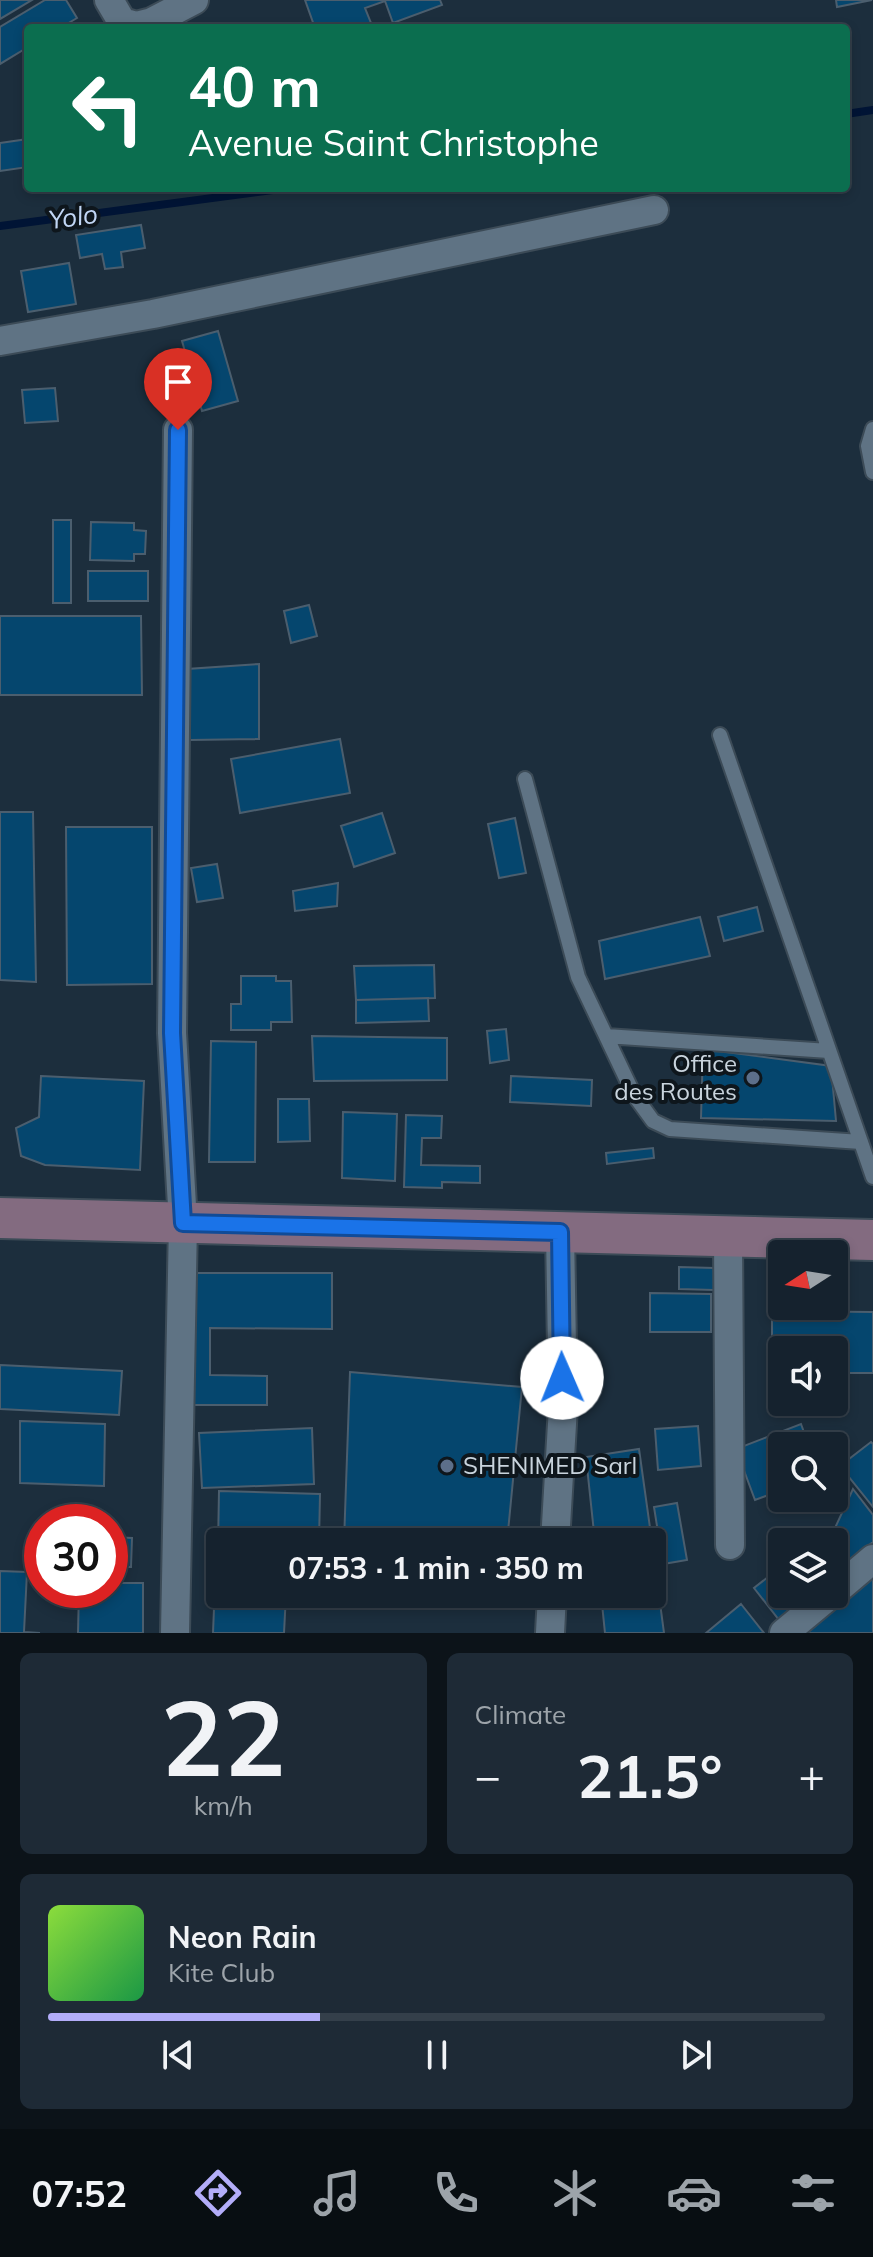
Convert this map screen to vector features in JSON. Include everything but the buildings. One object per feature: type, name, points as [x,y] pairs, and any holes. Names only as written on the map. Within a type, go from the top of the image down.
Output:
[{"type":"street","points":[[109,0],[122,22],[129,24]]},
{"type":"street","points":[[144,24],[194,0]]},
{"type":"street","points":[[0,341],[153,314],[654,210]]},
{"type":"street","points":[[175,1633],[183,1223],[172,1033],[178,430]]},
{"type":"street","points":[[0,1218],[873,1240]]},
{"type":"street","points":[[556,1528],[563,1407],[560,1232]]},
{"type":"street","points":[[728,1236],[730,1545]]},
{"type":"street","points":[[848,1580],[873,1559]]},
{"type":"street","points":[[550,1633],[551,1608]]},
{"type":"street","points":[[784,1633],[815,1608]]},
{"type":"lane","points":[[873,429],[868,446],[873,472]]},
{"type":"lane","points":[[720,735],[873,1177]]},
{"type":"lane","points":[[525,779],[578,977],[634,1095],[653,1121],[670,1129],[861,1142]]},
{"type":"lane","points":[[606,1036],[829,1051]]},
{"type":"waterway","name":"Yolo","points":[[850,113],[873,110]]},
{"type":"waterway","name":"Yolo","points":[[0,226],[258,192]]},
{"type":"place","name":"Office des Routes","points":[[753,1078]]},
{"type":"place","name":"SHENIMED Sarl","points":[[447,1466]]},
{"type":"route","points":[[178,430],[172,1033],[183,1223],[560,1232],[562,1378]]}]
